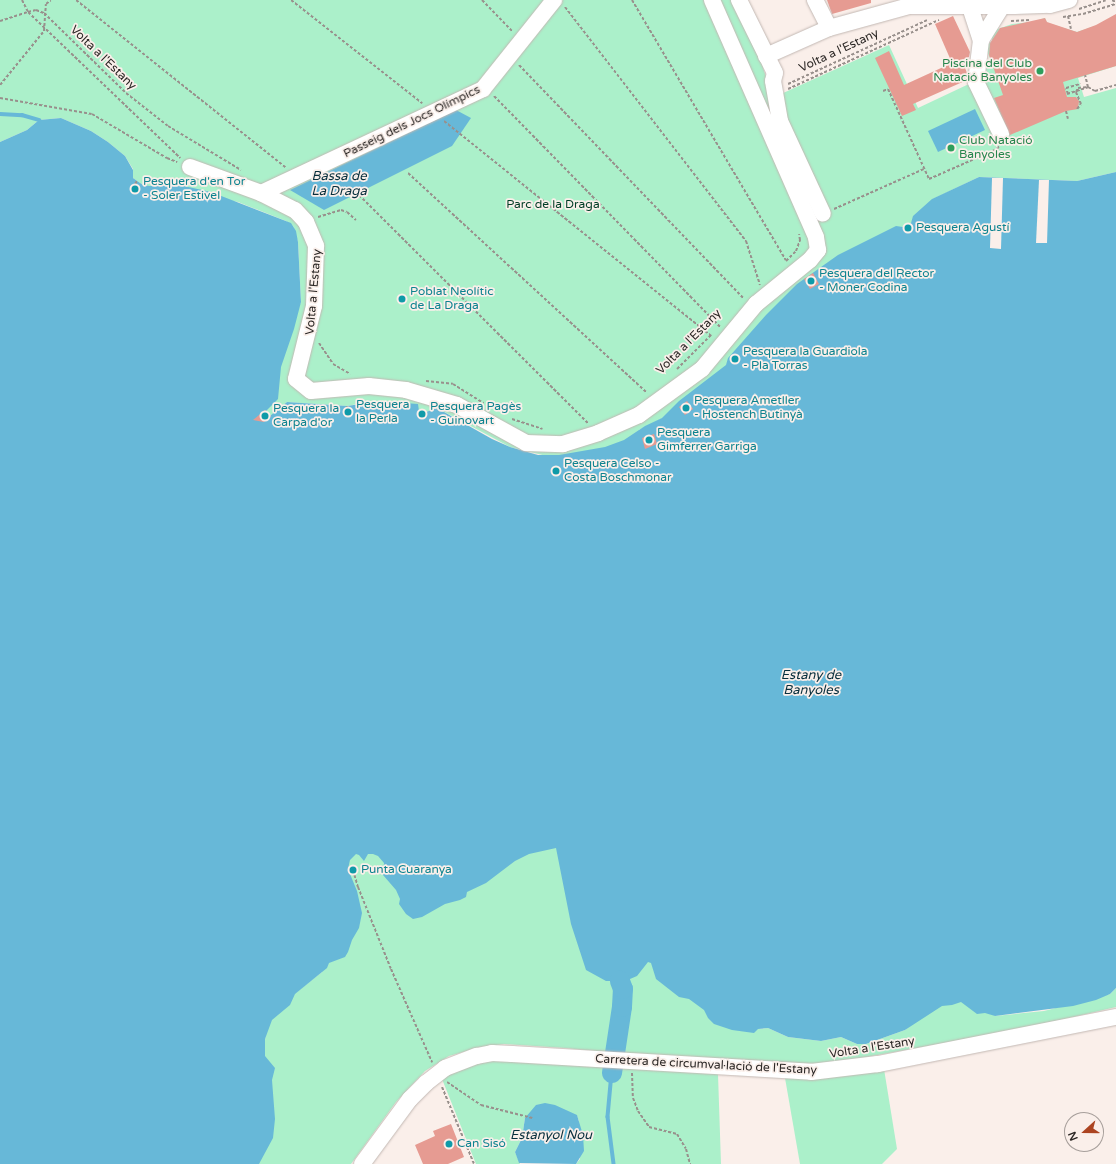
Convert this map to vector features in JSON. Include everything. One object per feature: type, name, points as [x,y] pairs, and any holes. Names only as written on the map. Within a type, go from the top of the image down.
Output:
[{"type":"street","points":[[190,167],[261,193],[315,219],[316,246],[314,306],[296,379],[311,391],[369,386],[406,390],[457,406],[526,443],[563,444],[596,426],[639,415],[652,395],[702,368],[721,333],[787,267],[810,260],[818,250],[816,237],[712,0]]},
{"type":"street","points":[[739,0],[775,73],[773,81],[780,121],[823,214]]},
{"type":"street","points":[[815,0],[829,28]]},
{"type":"street","name":"Passeig dels Jocs Olímpics","points":[[261,193],[436,115],[483,89],[522,41],[559,3]]},
{"type":"street","points":[[766,56],[829,28],[906,3],[970,7],[1008,4],[1073,5]]},
{"type":"street","points":[[981,40],[1008,4]]},
{"type":"street","points":[[970,7],[981,40],[976,82],[1000,139]]},
{"type":"street","name":"Carretera de circumval·lació de l'Estany","points":[[362,1164],[410,1099],[436,1074],[458,1062],[492,1054],[811,1072],[878,1064],[1116,1017]]},
{"type":"path","points":[[22,0],[28,12],[44,25],[169,149],[190,167]]},
{"type":"path","points":[[0,85],[44,31],[44,13],[46,4],[52,0]]},
{"type":"path","points":[[76,0],[297,176]]},
{"type":"path","points":[[291,0],[436,115],[721,333]]},
{"type":"path","points":[[482,0],[522,41]]},
{"type":"path","points":[[632,0],[787,267]]},
{"type":"path","points":[[1073,5],[1106,0]]},
{"type":"path","points":[[1112,0],[1116,2]]},
{"type":"path","points":[[559,3],[746,241],[758,297]]},
{"type":"path","points":[[0,21],[36,10],[44,13]]},
{"type":"path","name":"Volta a l'Estany","points":[[44,13],[126,93],[168,126],[245,173]]},
{"type":"path","points":[[1068,16],[1071,29]]},
{"type":"path","name":"Volta a l'Estany","points":[[775,93],[932,18]]},
{"type":"path","name":"Volta a l'Estany","points":[[775,93],[940,20]]},
{"type":"path","points":[[509,56],[758,297]]},
{"type":"path","points":[[1085,75],[1088,87]]},
{"type":"path","points":[[1080,84],[1066,88],[1067,94],[1076,92],[1078,88],[1088,87],[1095,90],[1116,85]]},
{"type":"path","points":[[485,86],[721,333]]},
{"type":"path","points":[[883,91],[888,89],[929,179],[997,149],[1000,139]]},
{"type":"path","points":[[1076,92],[1081,104],[1077,109]]},
{"type":"path","points":[[0,98],[92,114],[167,158]]},
{"type":"path","points":[[1066,111],[1068,119]]},
{"type":"path","points":[[823,214],[924,169]]},
{"type":"path","points":[[408,173],[652,395]]},
{"type":"path","points":[[360,195],[587,422],[596,426]]},
{"type":"path","points":[[315,219],[341,210],[347,212],[356,220]]},
{"type":"path","points":[[787,267],[800,240],[798,230]]},
{"type":"path","points":[[758,297],[765,281]]},
{"type":"path","name":"Volta a l'Estany","points":[[673,373],[721,333]]},
{"type":"path","name":"Volta a l'Estany","points":[[320,337],[319,344],[333,364],[352,375]]},
{"type":"path","points":[[419,380],[453,384],[486,404]]},
{"type":"path","points":[[641,396],[652,395]]},
{"type":"path","points":[[347,406],[348,410]]},
{"type":"path","points":[[506,416],[547,431]]},
{"type":"path","points":[[581,424],[587,422],[596,426]]},
{"type":"path","points":[[353,870],[358,888],[474,1164]]},
{"type":"path","points":[[629,1061],[633,1098],[638,1111],[648,1127],[677,1134],[686,1149],[690,1164]]},
{"type":"path","points":[[436,1074],[481,1105],[532,1118]]},
{"type":"green space","name":"Parc de la Draga","points":[[0,0],[732,0],[761,61],[771,93],[781,94],[889,45],[918,108],[988,75],[983,62],[990,59],[985,45],[992,42],[992,31],[1012,24],[1032,22],[1045,18],[1047,23],[1077,32],[1116,19],[1116,66],[1078,78],[1084,97],[1116,88],[1116,172],[1077,181],[979,177],[933,199],[911,223],[733,360],[673,413],[639,430],[643,438],[579,464],[510,447],[437,408],[426,412],[419,411],[403,403],[389,401],[373,401],[347,406],[287,402],[271,416],[266,411],[269,378],[301,302],[298,242],[293,226],[286,221],[238,202],[143,185],[133,178],[133,169],[125,156],[108,142],[91,131],[61,118],[39,120],[27,130],[0,142]]},
{"type":"green space","points":[[553,843],[649,948],[758,1029],[768,1028],[788,1037],[821,1041],[841,1037],[857,1044],[866,1044],[905,1030],[956,990],[995,1016],[1044,1011],[1110,994],[1116,988],[1116,1007],[1018,1030],[838,1062],[802,1065],[504,1044],[481,1047],[449,1056],[425,1071],[396,1102],[351,1164],[232,1164],[256,1085],[270,1013],[322,972],[338,880],[350,853]]},
{"type":"green space","points":[[493,1060],[718,1074],[721,1164],[576,1164],[580,1159],[579,1121],[577,1116],[562,1109],[525,1118],[522,1138],[515,1152],[520,1164],[476,1164],[442,1079],[460,1068]]},
{"type":"green space","points":[[884,1069],[897,1149],[882,1164],[800,1164],[785,1078]]},
{"type":"water","points":[[975,109],[985,130],[938,152],[928,131]]},
{"type":"water","name":"Bassa de La Draga","points":[[456,110],[471,118],[452,146],[324,210],[290,190]]},
{"type":"water","name":"Estany de Banyoles","points":[[61,118],[91,131],[108,142],[125,156],[133,170],[133,178],[143,185],[150,186],[175,184],[211,192],[291,223],[296,231],[298,242],[301,302],[294,329],[281,367],[278,399],[266,411],[270,416],[287,402],[347,406],[380,401],[418,404],[419,411],[426,412],[437,408],[492,439],[510,447],[538,455],[559,455],[605,447],[624,440],[645,426],[662,418],[679,401],[726,365],[728,358],[766,315],[797,284],[838,255],[896,226],[903,227],[911,223],[913,216],[932,199],[979,177],[1077,181],[1116,172],[1116,988],[1110,994],[1096,1000],[1073,1006],[995,1016],[985,1013],[977,1014],[961,1002],[942,1006],[905,1030],[866,1044],[857,1044],[841,1037],[821,1041],[788,1037],[768,1028],[758,1029],[754,1033],[732,1030],[714,1024],[708,1018],[704,1010],[689,999],[679,997],[656,979],[651,963],[648,962],[637,976],[620,981],[606,981],[586,970],[571,924],[556,848],[529,854],[515,861],[486,883],[467,892],[466,897],[445,904],[422,917],[413,919],[406,914],[399,904],[400,899],[396,890],[383,875],[384,863],[378,856],[368,854],[364,861],[359,855],[356,854],[350,860],[348,869],[357,891],[362,913],[359,928],[352,940],[348,952],[345,957],[329,963],[327,968],[295,994],[290,1005],[272,1020],[265,1039],[265,1056],[275,1068],[272,1080],[275,1119],[273,1138],[259,1164],[0,1164],[0,142],[27,130],[39,120]]},
{"type":"water","name":"Estanyol Nou","points":[[545,1103],[555,1105],[577,1115],[583,1135],[584,1151],[576,1164],[519,1163],[515,1152],[522,1138],[525,1118],[536,1105]]},
{"type":"pier","points":[[992,178],[1003,178],[1001,249],[990,248]]},
{"type":"pier","points":[[1039,180],[1049,180],[1047,243],[1036,243]]},
{"type":"building","points":[[827,0],[871,0],[871,3],[832,14]]},
{"type":"building","name":"Club Natació Banyoles","points":[[1116,14],[1116,66],[1063,82],[1067,97],[1076,97],[1079,101],[1078,109],[1066,111],[1010,135],[994,98],[1003,95],[989,55],[990,43],[1000,28],[1045,18],[1047,22],[1077,32],[1096,25]]},
{"type":"building","points":[[953,16],[970,52],[969,57],[962,60],[967,73],[967,80],[913,104],[916,110],[902,116],[875,58],[889,51],[904,85],[952,63],[935,24]]},
{"type":"building","name":"Pesquera del Rector - Moner Codina","points":[[813,273],[819,284],[810,289],[804,279]]},
{"type":"building","name":"Pesquera Ametller - Hostench Butinyà","points":[[687,401],[693,409],[685,415],[679,407]]},
{"type":"building","name":"Pesquera la Carpa d'or","points":[[265,410],[271,416],[264,422],[253,420]]},
{"type":"building","name":"Pesquera Gimferrer Garriga","points":[[654,434],[657,444],[645,449],[642,438]]},
{"type":"building","points":[[451,1124],[464,1157],[448,1164],[423,1164],[415,1145],[435,1136],[433,1131]]},
{"type":"waterway","points":[[0,114],[22,115],[39,120]]},
{"type":"waterway","points":[[612,1073],[622,1007],[623,989],[620,981]]},
{"type":"waterway","points":[[612,1073],[608,1117],[614,1164]]},
{"type":"place","name":"Piscina del Club Natació Banyoles","points":[[1040,71]]},
{"type":"place","name":"Club Natació Banyoles","points":[[951,148]]},
{"type":"place","name":"Pesquera d'en Tor - Soler Estivel","points":[[135,189]]},
{"type":"place","name":"Pesquera Agustí","points":[[908,228]]},
{"type":"place","name":"Pesquera del Rector - Moner Codina","points":[[811,281]]},
{"type":"place","name":"Poblat Neolític de La Draga","points":[[402,299]]},
{"type":"place","name":"Pesquera la Guardiola - Pla Torras","points":[[735,359]]},
{"type":"place","name":"Pesquera Ametller - Hostench Butinyà","points":[[686,408]]},
{"type":"place","name":"Pesquera la Perla","points":[[348,412]]},
{"type":"place","name":"Pesquera Pagès - Guinovart","points":[[422,414]]},
{"type":"place","name":"Pesquera la Carpa d'or","points":[[265,416]]},
{"type":"place","name":"Pesquera Gimferrer Garriga","points":[[649,440]]},
{"type":"place","name":"Pesquera Celso - Costa Boschmonar","points":[[556,471]]},
{"type":"place","name":"Punta Cuaranya","points":[[353,870]]},
{"type":"place","name":"Can Sisó","points":[[449,1144]]}]
